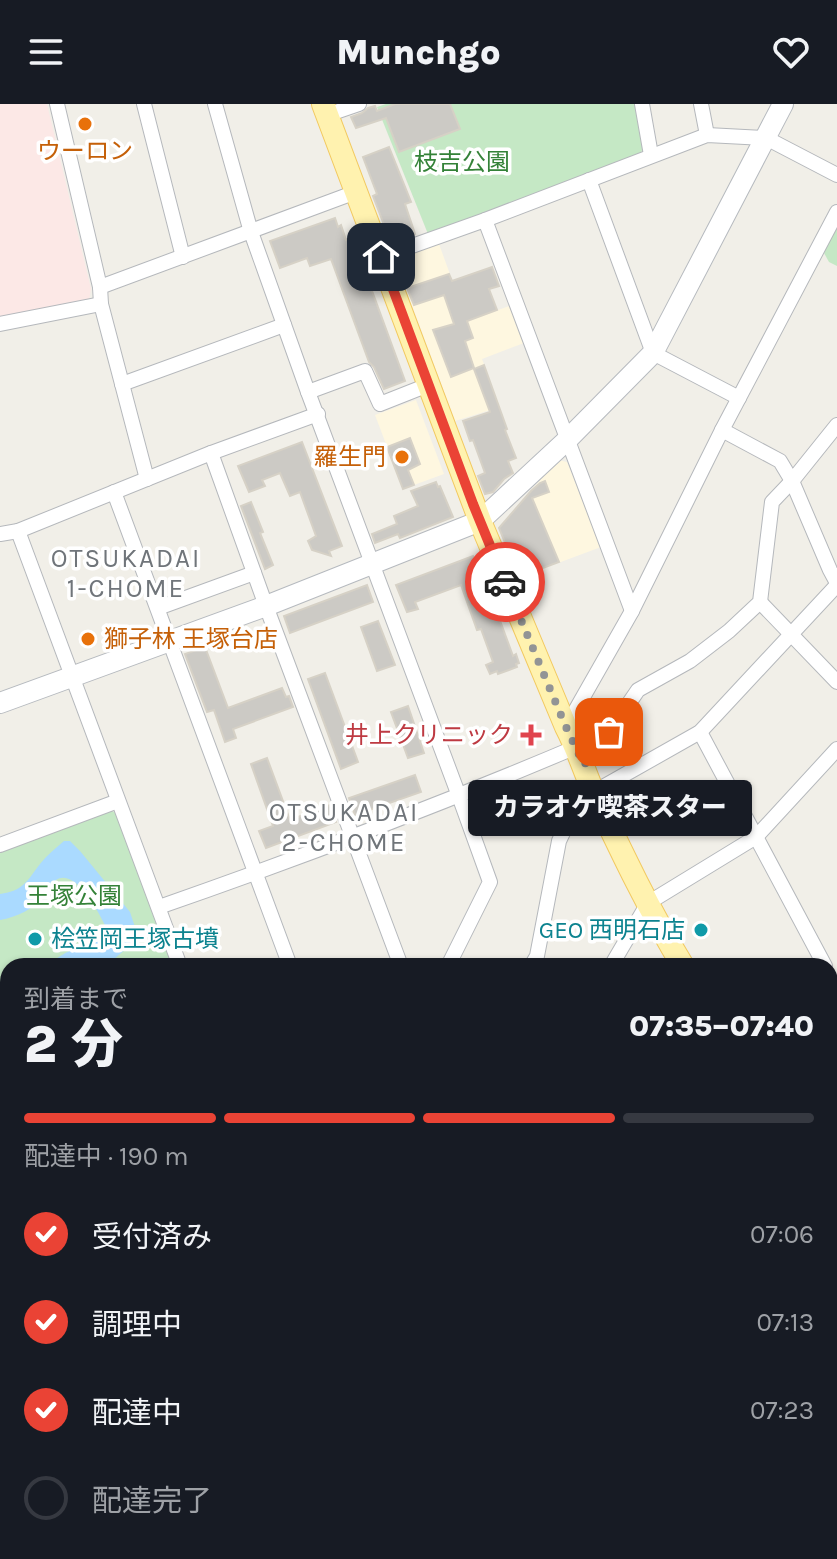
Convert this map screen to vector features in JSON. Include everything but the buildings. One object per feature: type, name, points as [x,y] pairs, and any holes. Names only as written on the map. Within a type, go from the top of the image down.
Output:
[{"type":"main road","points":[[325,110],[480,521],[594,793],[679,958]]},
{"type":"street","points":[[57,104],[100,287],[101,304],[147,479]]},
{"type":"street","points":[[144,104],[183,257]]},
{"type":"street","points":[[215,104],[251,232],[490,882],[452,958]]},
{"type":"street","points":[[325,110],[359,104]]},
{"type":"street","points":[[642,104],[651,155]]},
{"type":"street","points":[[701,104],[707,135]]},
{"type":"street","points":[[0,703],[266,606],[480,521],[566,441],[653,353],[783,104]]},
{"type":"street","points":[[381,257],[707,135],[766,138],[837,175]]},
{"type":"street","points":[[589,180],[653,353],[739,398]]},
{"type":"street","points":[[100,287],[356,192]]},
{"type":"street","points":[[575,746],[632,611],[722,430],[837,212]]},
{"type":"street","points":[[485,220],[632,611]]},
{"type":"street","points":[[0,324],[101,304]]},
{"type":"street","points":[[122,384],[284,325]]},
{"type":"street","points":[[308,392],[365,371],[380,404],[428,385]]},
{"type":"street","points":[[0,534],[18,531],[211,453],[318,414]]},
{"type":"street","points":[[159,907],[459,796],[575,746],[595,753],[638,690],[690,661],[760,602],[772,502],[837,425]]},
{"type":"street","points":[[536,958],[559,841],[578,801],[700,732],[837,584],[792,481],[780,461],[722,430]]},
{"type":"street","points":[[211,453],[398,958]]},
{"type":"street","points":[[114,492],[287,958]]},
{"type":"street","points":[[18,531],[177,958]]},
{"type":"street","points":[[158,608],[254,573]]},
{"type":"street","points":[[760,602],[837,682]]},
{"type":"street","points":[[700,732],[821,958]]},
{"type":"street","points":[[616,958],[648,903],[756,837],[835,755]]},
{"type":"street","points":[[0,845],[118,801]]},
{"type":"shaded area","points":[[0,104],[47,104],[91,289],[89,300],[0,320]]},
{"type":"shaded area","points":[[439,244],[467,321],[512,305],[524,343],[482,359],[500,407],[455,421],[397,265],[400,258]]},
{"type":"shaded area","points":[[416,400],[444,474],[403,489],[375,415]]},
{"type":"shaded area","points":[[558,460],[567,462],[601,547],[518,578],[499,527]]},
{"type":"green space","name":"枝吉公園","points":[[386,104],[636,104],[643,148],[640,155],[428,234],[377,107]]},
{"type":"green space","points":[[837,223],[837,266],[829,262],[824,253]]},
{"type":"green space","name":"王塚公園","points":[[108,809],[118,814],[171,958],[0,958],[0,849]]},
{"type":"water","points":[[64,841],[70,841],[130,912],[138,936],[115,958],[58,958],[107,929],[86,894],[71,880],[56,880],[30,909],[0,920],[0,894],[24,884]]},
{"type":"way so far","points":[[505,582],[584,765],[609,732]]},
{"type":"place","name":"ウーロン","points":[[85,124]]},
{"type":"place","name":"羅生門","points":[[402,457]]},
{"type":"place","name":"獅子林 王塚台店","points":[[88,639]]},
{"type":"place","name":"カラオケ喫茶スター","points":[[609,732]]},
{"type":"place","name":"井上クリニック","points":[[531,735]]},
{"type":"place","name":"GEO 西明石店","points":[[701,930]]},
{"type":"place","name":"桧笠岡王塚古墳","points":[[35,939]]},
{"type":"district","name":"OTSUKADAI 1-CHOME","points":[[126,573]]},
{"type":"district","name":"OTSUKADAI 2-CHOME","points":[[344,827]]},
{"type":"route","points":[[381,257],[505,582]]}]
